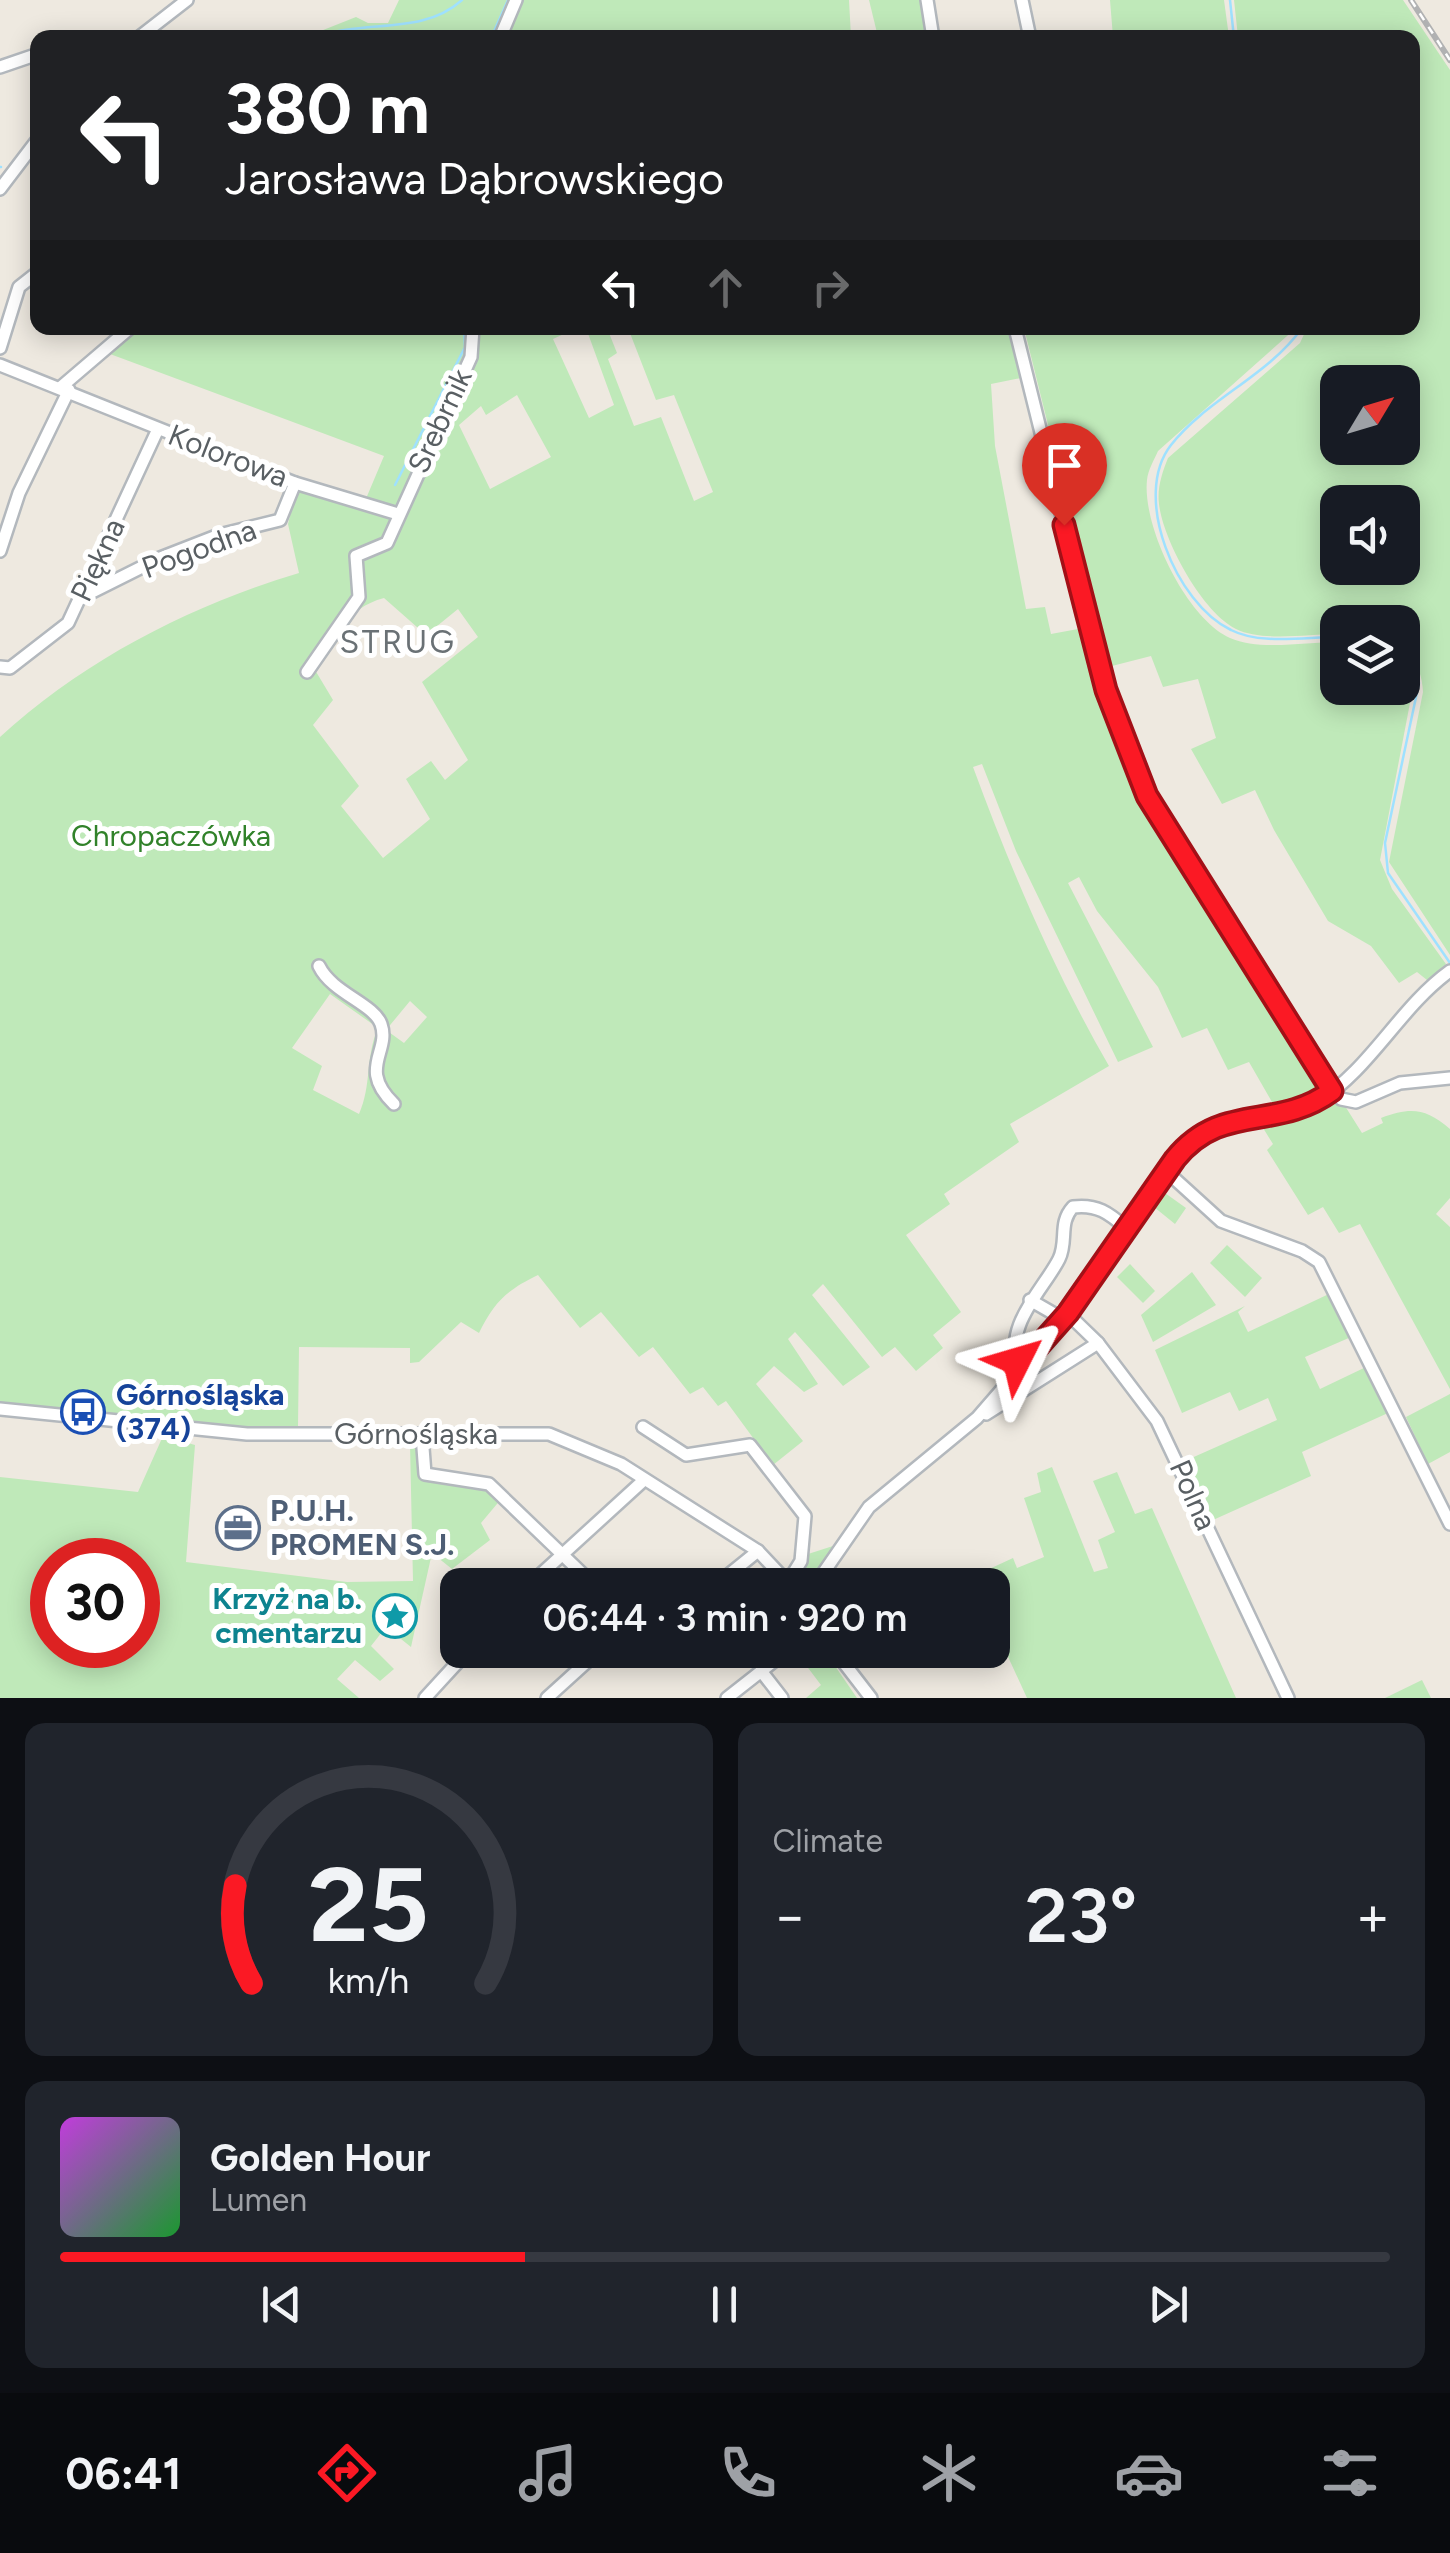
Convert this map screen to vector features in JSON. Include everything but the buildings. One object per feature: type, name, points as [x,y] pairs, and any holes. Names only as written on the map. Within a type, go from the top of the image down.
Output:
[{"type":"street","points":[[149,30],[188,0]]},
{"type":"street","points":[[503,30],[516,0]]},
{"type":"street","points":[[927,0],[932,30]]},
{"type":"street","points":[[1022,0],[1028,30]]},
{"type":"street","points":[[0,67],[30,57]]},
{"type":"street","points":[[0,189],[30,150]]},
{"type":"street","points":[[0,348],[20,287],[30,279]]},
{"type":"street","points":[[0,552],[19,493],[65,388],[122,335]]},
{"type":"street","name":"Srebrnik","points":[[307,672],[359,597],[356,556],[387,543],[471,357],[473,335]]},
{"type":"street","points":[[1017,335],[1101,674],[1138,777],[1166,831],[1341,1100],[1356,1102],[1400,1083],[1450,1078]]},
{"type":"street","name":"Kolorowa","points":[[0,365],[295,482],[398,514]]},
{"type":"street","name":"Piękna","points":[[5,668],[68,623],[158,429]]},
{"type":"street","name":"Pogodna","points":[[82,597],[175,552],[280,520],[295,482]]},
{"type":"street","points":[[319,966],[333,988],[378,1019],[382,1030],[376,1073],[394,1104]]},
{"type":"street","points":[[977,1418],[1065,1316],[1190,1141],[1209,1128],[1298,1110],[1332,1091],[1382,1046],[1447,973]]},
{"type":"street","points":[[1166,1171],[1220,1221],[1302,1251],[1319,1262],[1338,1292],[1450,1524]]},
{"type":"street","points":[[1021,1366],[1018,1342],[1030,1300],[1058,1262],[1062,1226],[1073,1207],[1105,1210],[1126,1228]]},
{"type":"street","name":"Polna","points":[[1030,1300],[1065,1316],[1098,1343],[1146,1402],[1172,1448],[1288,1698]]},
{"type":"street","points":[[828,1568],[869,1508],[977,1418],[1098,1343]]},
{"type":"street","name":"Górnośląska","points":[[0,1409],[247,1434],[550,1434],[604,1454],[758,1551],[774,1568]]},
{"type":"street","points":[[643,1427],[686,1455],[750,1444],[804,1516],[801,1560],[797,1568]]},
{"type":"street","points":[[422,1434],[424,1474],[483,1480],[579,1568]]},
{"type":"street","points":[[548,1568],[644,1480]]},
{"type":"street","points":[[743,1568],[758,1551]]},
{"type":"street","points":[[425,1698],[452,1668]]},
{"type":"street","points":[[547,1698],[580,1668]]},
{"type":"street","points":[[727,1698],[765,1668]]},
{"type":"street","points":[[848,1668],[871,1698]]},
{"type":"street","points":[[761,1671],[782,1698]]},
{"type":"green space","points":[[399,0],[849,0],[851,30],[323,30],[356,17],[368,23],[388,23]]},
{"type":"green space","points":[[869,0],[922,0],[927,30],[876,30]]},
{"type":"green space","points":[[1110,0],[1224,0],[1228,30],[1112,30]]},
{"type":"green space","points":[[1234,0],[1403,0],[1450,70],[1450,955],[1389,862],[1423,692],[1420,605],[1320,605],[1320,635],[1272,636],[1236,629],[1198,591],[1168,536],[1159,492],[1168,458],[1300,343],[1304,335],[1420,335],[1420,30],[1237,30]]},
{"type":"green space","name":"Chropaczówka","points":[[122,335],[562,335],[553,339],[589,418],[614,405],[589,335],[610,335],[617,353],[608,359],[634,426],[661,417],[694,501],[713,492],[674,395],[656,400],[631,335],[1010,335],[1021,378],[991,384],[995,446],[1026,609],[1045,607],[1051,634],[1078,629],[1122,765],[1169,848],[1316,1076],[1319,1091],[1307,1100],[1276,1109],[1249,1062],[1228,1070],[1207,1028],[1182,1038],[1158,987],[1097,911],[1079,877],[1068,883],[1153,1047],[1118,1062],[1016,851],[982,764],[973,767],[1018,882],[1070,994],[1109,1066],[1010,1124],[1019,1142],[944,1194],[950,1204],[906,1235],[961,1312],[933,1335],[943,1348],[916,1371],[895,1347],[882,1357],[823,1284],[812,1295],[870,1367],[843,1386],[795,1332],[788,1339],[818,1384],[804,1392],[774,1366],[756,1384],[803,1441],[773,1465],[726,1401],[718,1406],[703,1387],[690,1394],[653,1347],[639,1357],[601,1312],[580,1328],[538,1275],[502,1298],[479,1333],[461,1322],[419,1362],[410,1363],[410,1348],[299,1347],[298,1426],[220,1426],[0,1402],[0,737],[67,683],[140,638],[219,601],[299,573],[288,524],[295,495],[301,490],[365,501],[384,456],[102,351]],"holes":[[[517,395],[551,457],[490,489],[459,425],[481,406],[486,415]],[[384,598],[426,635],[458,609],[478,637],[422,682],[468,760],[445,780],[431,761],[406,779],[430,819],[383,858],[341,806],[359,786],[313,725],[333,700],[315,670],[350,617]],[[330,994],[378,1028],[359,1114],[313,1090],[322,1066],[292,1048]],[[410,1001],[427,1017],[404,1043],[386,1030]]]},
{"type":"green space","points":[[1026,335],[1288,335],[1158,451],[1147,480],[1152,521],[1170,569],[1198,611],[1214,627],[1242,642],[1320,643],[1320,705],[1410,705],[1380,860],[1392,889],[1446,964],[1427,980],[1417,972],[1399,983],[1371,946],[1328,921],[1255,790],[1222,804],[1191,749],[1216,738],[1198,679],[1163,687],[1151,656],[1108,667]]},
{"type":"green space","points":[[1332,1102],[1345,1106],[1362,1133],[1383,1123],[1381,1118],[1409,1111],[1425,1113],[1450,1129],[1450,1198],[1436,1214],[1450,1227],[1450,1389],[1360,1224],[1339,1233],[1323,1207],[1308,1215],[1267,1150],[1273,1144],[1260,1123],[1290,1120]]},
{"type":"green space","points":[[1165,1193],[1186,1208],[1175,1224],[1154,1207]]},
{"type":"green space","points":[[1227,1245],[1262,1278],[1245,1297],[1210,1263]]},
{"type":"green space","points":[[1130,1264],[1155,1291],[1143,1303],[1117,1277]]},
{"type":"green space","points":[[1192,1272],[1216,1305],[1153,1342],[1141,1315]]},
{"type":"green space","points":[[1331,1293],[1351,1337],[1305,1357],[1320,1389],[1366,1367],[1388,1413],[1302,1452],[1311,1476],[1213,1520],[1187,1460],[1277,1420],[1268,1398],[1239,1411],[1230,1392],[1182,1413],[1155,1350],[1245,1306],[1238,1312],[1248,1332]]},
{"type":"green space","points":[[1450,1394],[1450,1452],[1428,1464],[1406,1417]]},
{"type":"green space","points":[[163,1436],[195,1445],[186,1562],[347,1582],[413,1581],[410,1444],[417,1443],[417,1466],[426,1482],[480,1482],[502,1498],[481,1523],[490,1540],[453,1568],[432,1553],[411,1647],[386,1627],[371,1646],[394,1669],[380,1681],[355,1660],[337,1679],[359,1698],[0,1698],[0,1477],[138,1492]]},
{"type":"green space","points":[[1052,1467],[1094,1572],[1108,1568],[1098,1540],[1115,1532],[1093,1481],[1117,1472],[1135,1514],[1152,1508],[1236,1698],[1027,1698],[1010,1661],[1010,1568],[991,1568],[1013,1558],[1017,1568],[1044,1557],[1024,1498],[1041,1492],[1037,1473]]},
{"type":"green space","points":[[833,1546],[819,1568],[800,1568],[805,1555]]},
{"type":"green space","points":[[808,1668],[836,1668],[857,1698],[806,1698],[821,1685]]},
{"type":"green space","points":[[1422,1680],[1431,1698],[1385,1698]]},
{"type":"waterway","points":[[346,30],[428,19],[462,0]]},
{"type":"waterway","points":[[495,30],[508,0]]},
{"type":"waterway","points":[[1230,0],[1233,30]]},
{"type":"waterway","points":[[395,485],[465,347],[464,335]]},
{"type":"waterway","points":[[1296,335],[1171,445],[1160,467],[1156,492],[1158,519],[1177,573],[1211,617],[1243,635],[1269,639],[1320,638]]},
{"type":"waterway","points":[[1414,705],[1385,843],[1388,873],[1450,963]]},
{"type":"railway","points":[[1411,0],[1450,60]]},
{"type":"place","name":"Górnośląska (374)","points":[[83,1412]]},
{"type":"place","name":"P.U.H. PROMEN S.J.","points":[[238,1528]]},
{"type":"place","name":"Krzyż na b. cmentarzu","points":[[395,1616]]},
{"type":"district","name":"STRUG","points":[[398,642]]},
{"type":"route","points":[[1017,1361],[1021,1366],[1063,1320],[1150,1193],[1197,1136],[1234,1120],[1298,1110],[1332,1091],[1147,796],[1106,690],[1064,525]]}]
